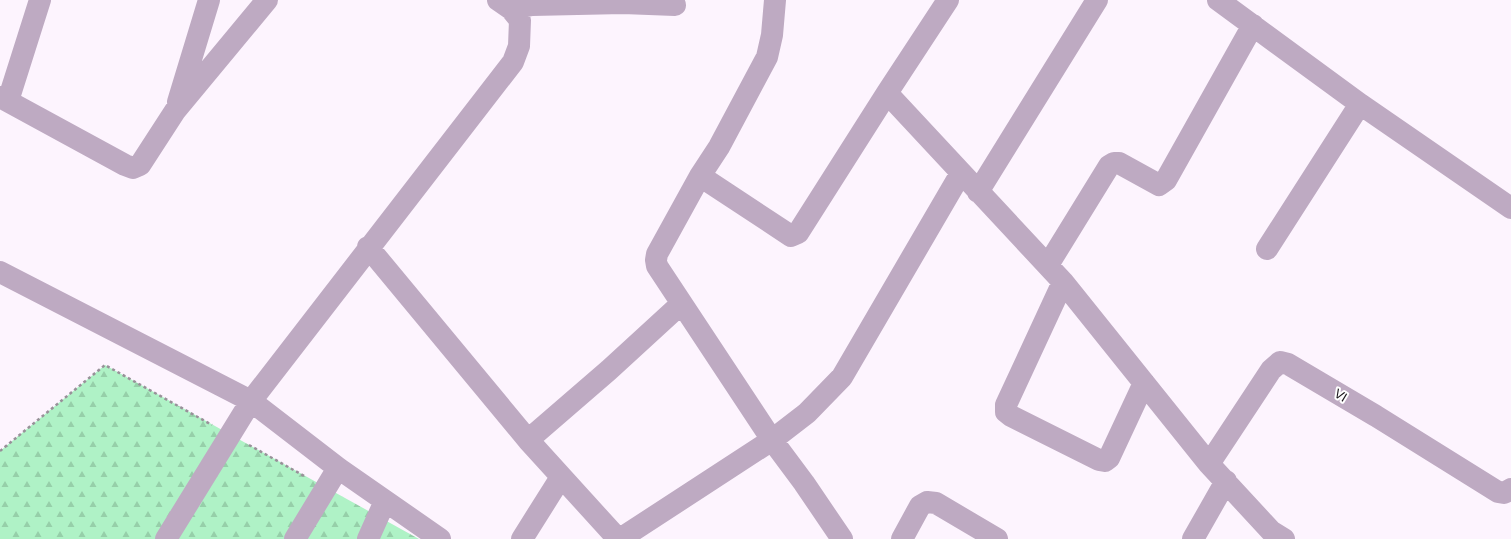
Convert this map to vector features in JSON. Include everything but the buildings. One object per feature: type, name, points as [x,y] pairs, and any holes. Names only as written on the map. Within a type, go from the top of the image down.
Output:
[{"type":"street","points":[[40,0],[4,99],[132,168],[140,165],[175,111],[267,0]]},
{"type":"street","points":[[175,111],[209,0]]},
{"type":"street","points":[[775,0],[772,35],[767,58],[719,147],[700,176],[657,254],[656,260],[657,266],[681,304],[772,440],[804,483],[842,539]]},
{"type":"street","points":[[700,176],[791,236],[798,233],[948,0]]},
{"type":"street","points":[[978,192],[1097,0]]},
{"type":"street","points":[[1218,0],[1360,104],[1511,208]]},
{"type":"street","points":[[504,4],[532,5],[623,3],[675,5]]},
{"type":"street","points":[[166,539],[251,401],[368,247],[513,62],[519,46],[520,20],[504,4]]},
{"type":"street","points":[[1048,265],[1109,166],[1114,162],[1119,163],[1158,185],[1166,180],[1253,25]]},
{"type":"street","points":[[887,93],[1063,282],[1209,464],[1226,481],[1274,536]]},
{"type":"street","points":[[1268,249],[1360,104]]},
{"type":"street","points":[[368,247],[528,440],[619,539],[772,440],[807,413],[842,377],[961,172]]},
{"type":"street","points":[[0,272],[251,401],[338,468],[385,501],[419,533],[440,539]]},
{"type":"street","points":[[1063,282],[1006,405],[1006,412],[1092,457],[1105,461],[1109,458],[1144,383]]},
{"type":"street","points":[[528,440],[603,375],[681,304]]},
{"type":"street","name":"VI","points":[[1209,464],[1271,370],[1280,362],[1288,364],[1349,400],[1498,492],[1504,493],[1509,490]]},
{"type":"street","points":[[295,539],[338,468]]},
{"type":"street","points":[[522,539],[561,477]]},
{"type":"street","points":[[1193,539],[1226,481]]},
{"type":"street","points":[[368,539],[385,501]]},
{"type":"street","points":[[902,539],[920,506],[927,502],[936,504],[997,539]]},
{"type":"green space","points":[[105,365],[419,539],[0,539],[0,451]]}]
